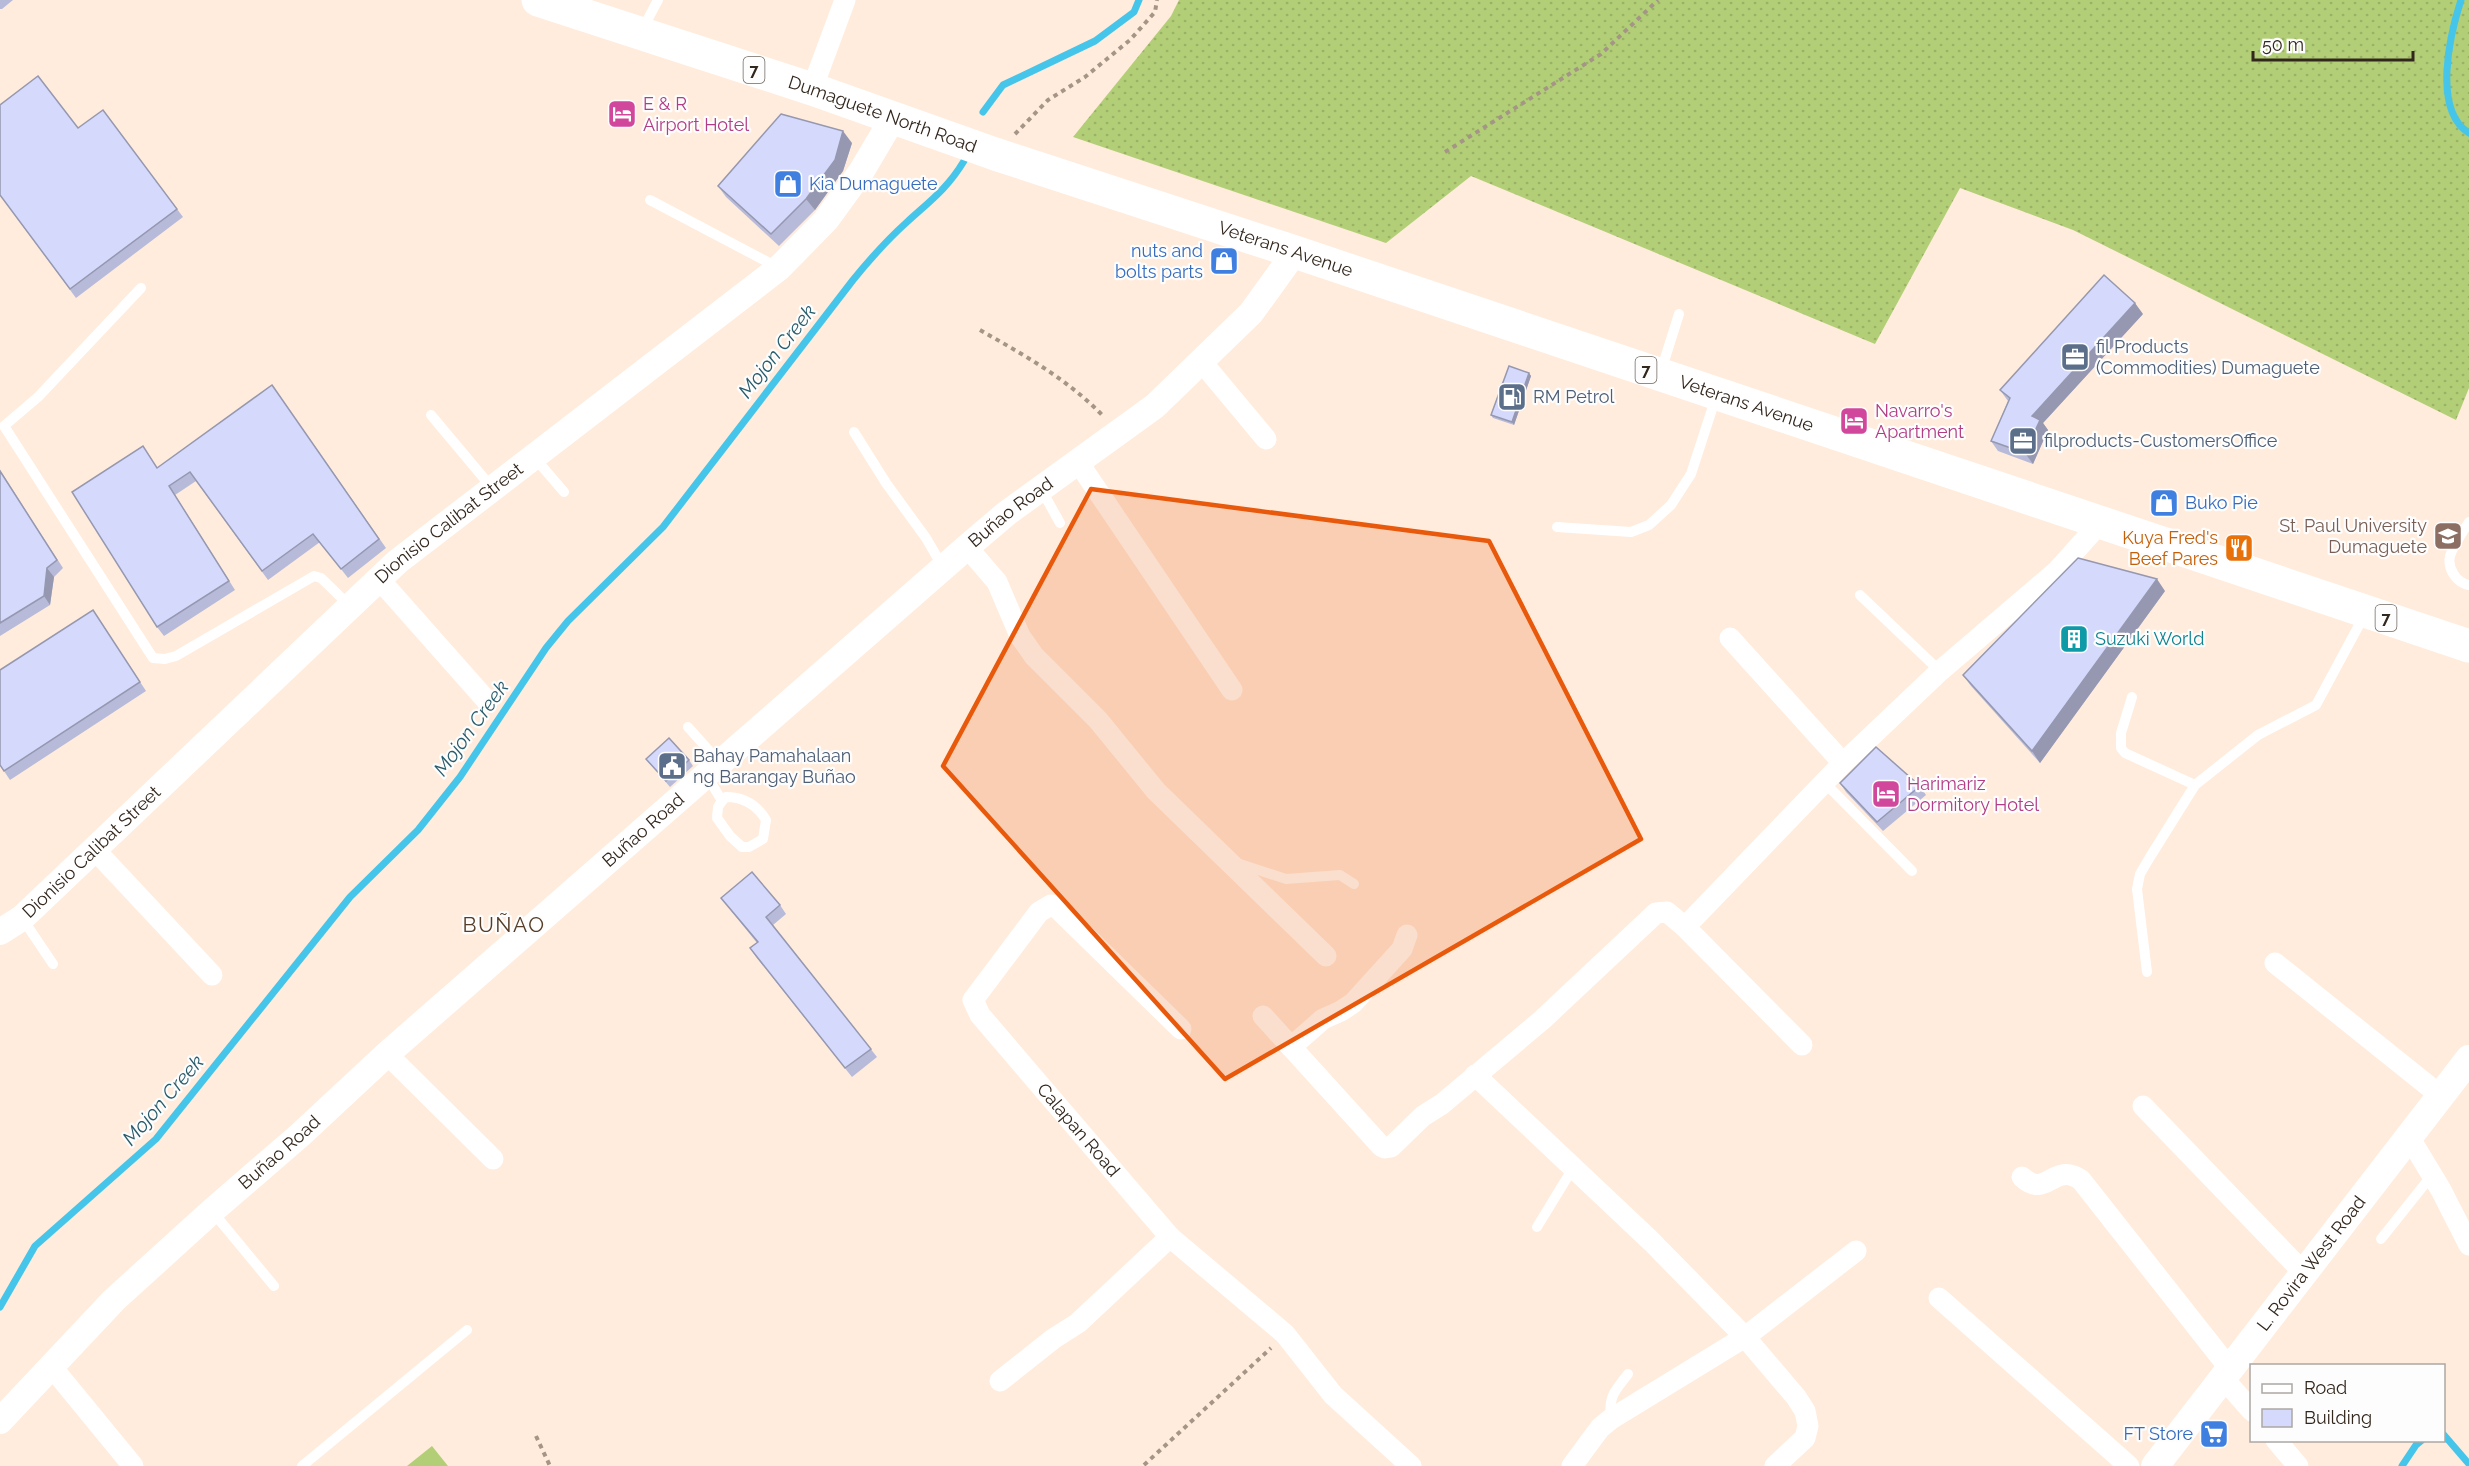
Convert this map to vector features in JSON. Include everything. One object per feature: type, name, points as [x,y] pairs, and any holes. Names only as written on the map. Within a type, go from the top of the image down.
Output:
[{"type":"highway","name":"Dumaguete North Road","points":[[538,0],[812,89],[992,153]]},
{"type":"highway","name":"Veterans Avenue","points":[[992,153],[1295,252],[2469,646]]},
{"type":"main road","name":"L. Rovira West Road","points":[[2155,1466],[2469,1059]]},
{"type":"street","points":[[812,89],[845,0]]},
{"type":"street","name":"Dionisio Calibat Street","points":[[7,925],[95,850],[397,562],[779,268],[826,220],[861,172],[893,118]]},
{"type":"street","name":"Buñao Road","points":[[0,1421],[114,1300],[300,1135],[387,1054],[967,547],[1041,489],[1155,406],[1251,313],[1295,252]]},
{"type":"street","points":[[1201,361],[1266,439]]},
{"type":"street","points":[[1078,462],[1232,690]]},
{"type":"street","points":[[1685,927],[1824,782],[1940,672],[2057,571],[2100,523]]},
{"type":"street","points":[[967,547],[997,582],[1020,636],[1034,656],[1098,720],[1156,791],[1326,956]]},
{"type":"street","points":[[379,579],[487,701]]},
{"type":"street","points":[[1730,638],[1844,763]]},
{"type":"street","points":[[95,850],[212,975]]},
{"type":"street","name":"Calapan Road","points":[[1181,1029],[1055,906],[1051,905],[1039,912],[973,1000],[980,1015],[1170,1237],[1285,1334],[1333,1395],[1411,1466]]},
{"type":"street","points":[[1263,1016],[1385,1148],[1391,1147],[1423,1116],[1542,1020],[1656,913],[1667,912],[1685,927],[1802,1045]]},
{"type":"street","points":[[1291,1047],[1323,1019],[1353,1003],[1402,949],[1407,935]]},
{"type":"street","points":[[2275,963],[2441,1096]]},
{"type":"street","points":[[387,1054],[493,1159]]},
{"type":"street","points":[[1475,1075],[1652,1242],[1745,1337],[1805,1411],[1808,1426],[1805,1438],[1775,1466]]},
{"type":"street","points":[[2143,1106],[2304,1273]]},
{"type":"street","points":[[2409,1137],[2469,1245]]},
{"type":"street","points":[[2022,1177],[2036,1185],[2045,1184],[2058,1174],[2072,1174],[2081,1180],[2227,1373],[2250,1408]]},
{"type":"street","points":[[1000,1382],[1053,1339],[1078,1323],[1170,1237]]},
{"type":"street","points":[[1572,1466],[1600,1428],[1611,1419],[1745,1337],[1856,1251]]},
{"type":"street","points":[[1939,1298],[2129,1466]]},
{"type":"street","points":[[51,1366],[134,1466]]},
{"type":"street","points":[[2278,1442],[2298,1466]]},
{"type":"lane","points":[[640,33],[658,0]]},
{"type":"lane","points":[[650,200],[779,268]]},
{"type":"lane","points":[[141,288],[38,397],[2,423],[153,658],[165,659],[176,656],[314,576],[321,578],[350,606]]},
{"type":"lane","points":[[1660,375],[1679,314]]},
{"type":"lane","points":[[1557,527],[1631,532],[1649,525],[1671,505],[1691,474],[1717,394]]},
{"type":"lane","points":[[431,415],[493,489]]},
{"type":"lane","points":[[854,432],[886,483],[926,538],[944,569]]},
{"type":"lane","points":[[534,457],[564,492]]},
{"type":"lane","points":[[1041,489],[1060,523]]},
{"type":"lane","points":[[2469,522],[2450,556],[2451,570],[2456,578],[2469,585]]},
{"type":"lane","points":[[1860,596],[1940,672]]},
{"type":"lane","points":[[2147,972],[2137,889],[2140,874],[2195,784],[2258,735],[2316,705],[2367,611]]},
{"type":"lane","points":[[2132,697],[2121,734],[2121,747],[2125,753],[2195,784]]},
{"type":"lane","points":[[688,727],[714,770],[722,801],[718,807],[717,818],[739,846],[749,847],[763,839],[766,820],[760,811],[742,798],[726,797],[722,801]]},
{"type":"lane","points":[[1824,782],[1912,871]]},
{"type":"lane","points":[[1225,858],[1286,879],[1340,875],[1354,884]]},
{"type":"lane","points":[[7,925],[53,964]]},
{"type":"lane","points":[[1536,1227],[1573,1168]]},
{"type":"lane","points":[[2381,1239],[2432,1175]]},
{"type":"lane","points":[[212,1211],[274,1286]]},
{"type":"lane","points":[[302,1466],[467,1330]]},
{"type":"lane","points":[[1611,1419],[1609,1404],[1613,1394],[1628,1374]]},
{"type":"path","points":[[992,153],[1048,100],[1085,77],[1130,40],[1155,12],[1157,0]]},
{"type":"path","points":[[1445,152],[1601,54],[1658,0]]},
{"type":"path","points":[[980,330],[1054,374],[1089,401],[1119,433]]},
{"type":"path","points":[[1144,1466],[1285,1334]]},
{"type":"path","points":[[536,1436],[550,1466]]},
{"type":"highlighted area","points":[[1091,489],[1489,541],[1641,839],[1225,1079],[943,766]]},
{"type":"green space","points":[[1179,0],[2469,0],[2469,388],[2456,420],[2073,230],[1960,188],[1875,344],[1471,176],[1386,243],[1073,137],[1171,16]]},
{"type":"green space","points":[[432,1446],[448,1466],[407,1466]]},
{"type":"building","points":[[38,76],[78,128],[103,110],[177,209],[70,289],[0,195],[0,105]]},
{"type":"building","name":"Kia Dumaguete","points":[[781,114],[843,131],[835,160],[806,199],[771,234],[718,186]]},
{"type":"building","points":[[2104,275],[2135,303],[2032,416],[2040,420],[2025,453],[1991,441],[2010,398],[2000,390]]},
{"type":"building","name":"RM Petrol","points":[[1509,366],[1529,373],[1512,422],[1491,415]]},
{"type":"building","points":[[272,385],[379,539],[341,569],[313,534],[262,571],[190,472],[169,486],[229,581],[157,627],[72,492],[143,446],[157,468]]},
{"type":"building","points":[[0,471],[57,560],[47,568],[44,596],[0,623]]},
{"type":"building","name":"Suzuki World","points":[[2078,558],[2157,579],[2032,751],[1963,675]]},
{"type":"building","points":[[93,610],[140,682],[4,771],[0,765],[0,670]]},
{"type":"building","name":"Bahay Pamahalaan ng Barangay Buñao","points":[[669,738],[689,760],[666,781],[646,759]]},
{"type":"building","name":"Harimariz Dormitory Hotel","points":[[1876,747],[1920,786],[1877,822],[1840,783]]},
{"type":"building","points":[[752,872],[780,905],[766,917],[871,1049],[845,1068],[750,948],[758,942],[721,898]]},
{"type":"waterway","name":"Mojon Creek","points":[[983,112],[1003,85],[1095,41],[1134,12],[1139,0]]},
{"type":"waterway","points":[[2461,0],[2449,51],[2447,90],[2458,122],[2469,133]]},
{"type":"waterway","name":"Mojon Creek","points":[[0,1307],[35,1246],[156,1139],[350,897],[418,830],[460,777],[546,648],[568,621],[663,527],[859,272],[945,187],[964,161]]},
{"type":"waterway","points":[[2445,1436],[2469,1464]]},
{"type":"waterway","points":[[2402,1466],[2420,1442]]},
{"type":"place","name":"E & R Airport Hotel","points":[[622,114]]},
{"type":"place","name":"Kia Dumaguete","points":[[788,184]]},
{"type":"place","name":"nuts and bolts parts","points":[[1224,261]]},
{"type":"place","name":"fil Products (Commodities) Dumaguete","points":[[2075,357]]},
{"type":"place","name":"RM Petrol","points":[[1512,397]]},
{"type":"place","name":"Navarro's Apartment","points":[[1854,421]]},
{"type":"place","name":"filproducts-CustomersOffice","points":[[2023,441]]},
{"type":"place","name":"Buko Pie","points":[[2164,503]]},
{"type":"place","name":"St. Paul University Dumaguete","points":[[2448,536]]},
{"type":"place","name":"Kuya Fred's Beef Pares","points":[[2239,548]]},
{"type":"place","name":"Suzuki World","points":[[2074,639]]},
{"type":"place","name":"Bahay Pamahalaan ng Barangay Buñao","points":[[672,766]]},
{"type":"place","name":"Harimariz Dormitory Hotel","points":[[1886,794]]},
{"type":"place","name":"FT Store","points":[[2214,1434]]},
{"type":"district","name":"BUÑAO","points":[[504,925]]}]
